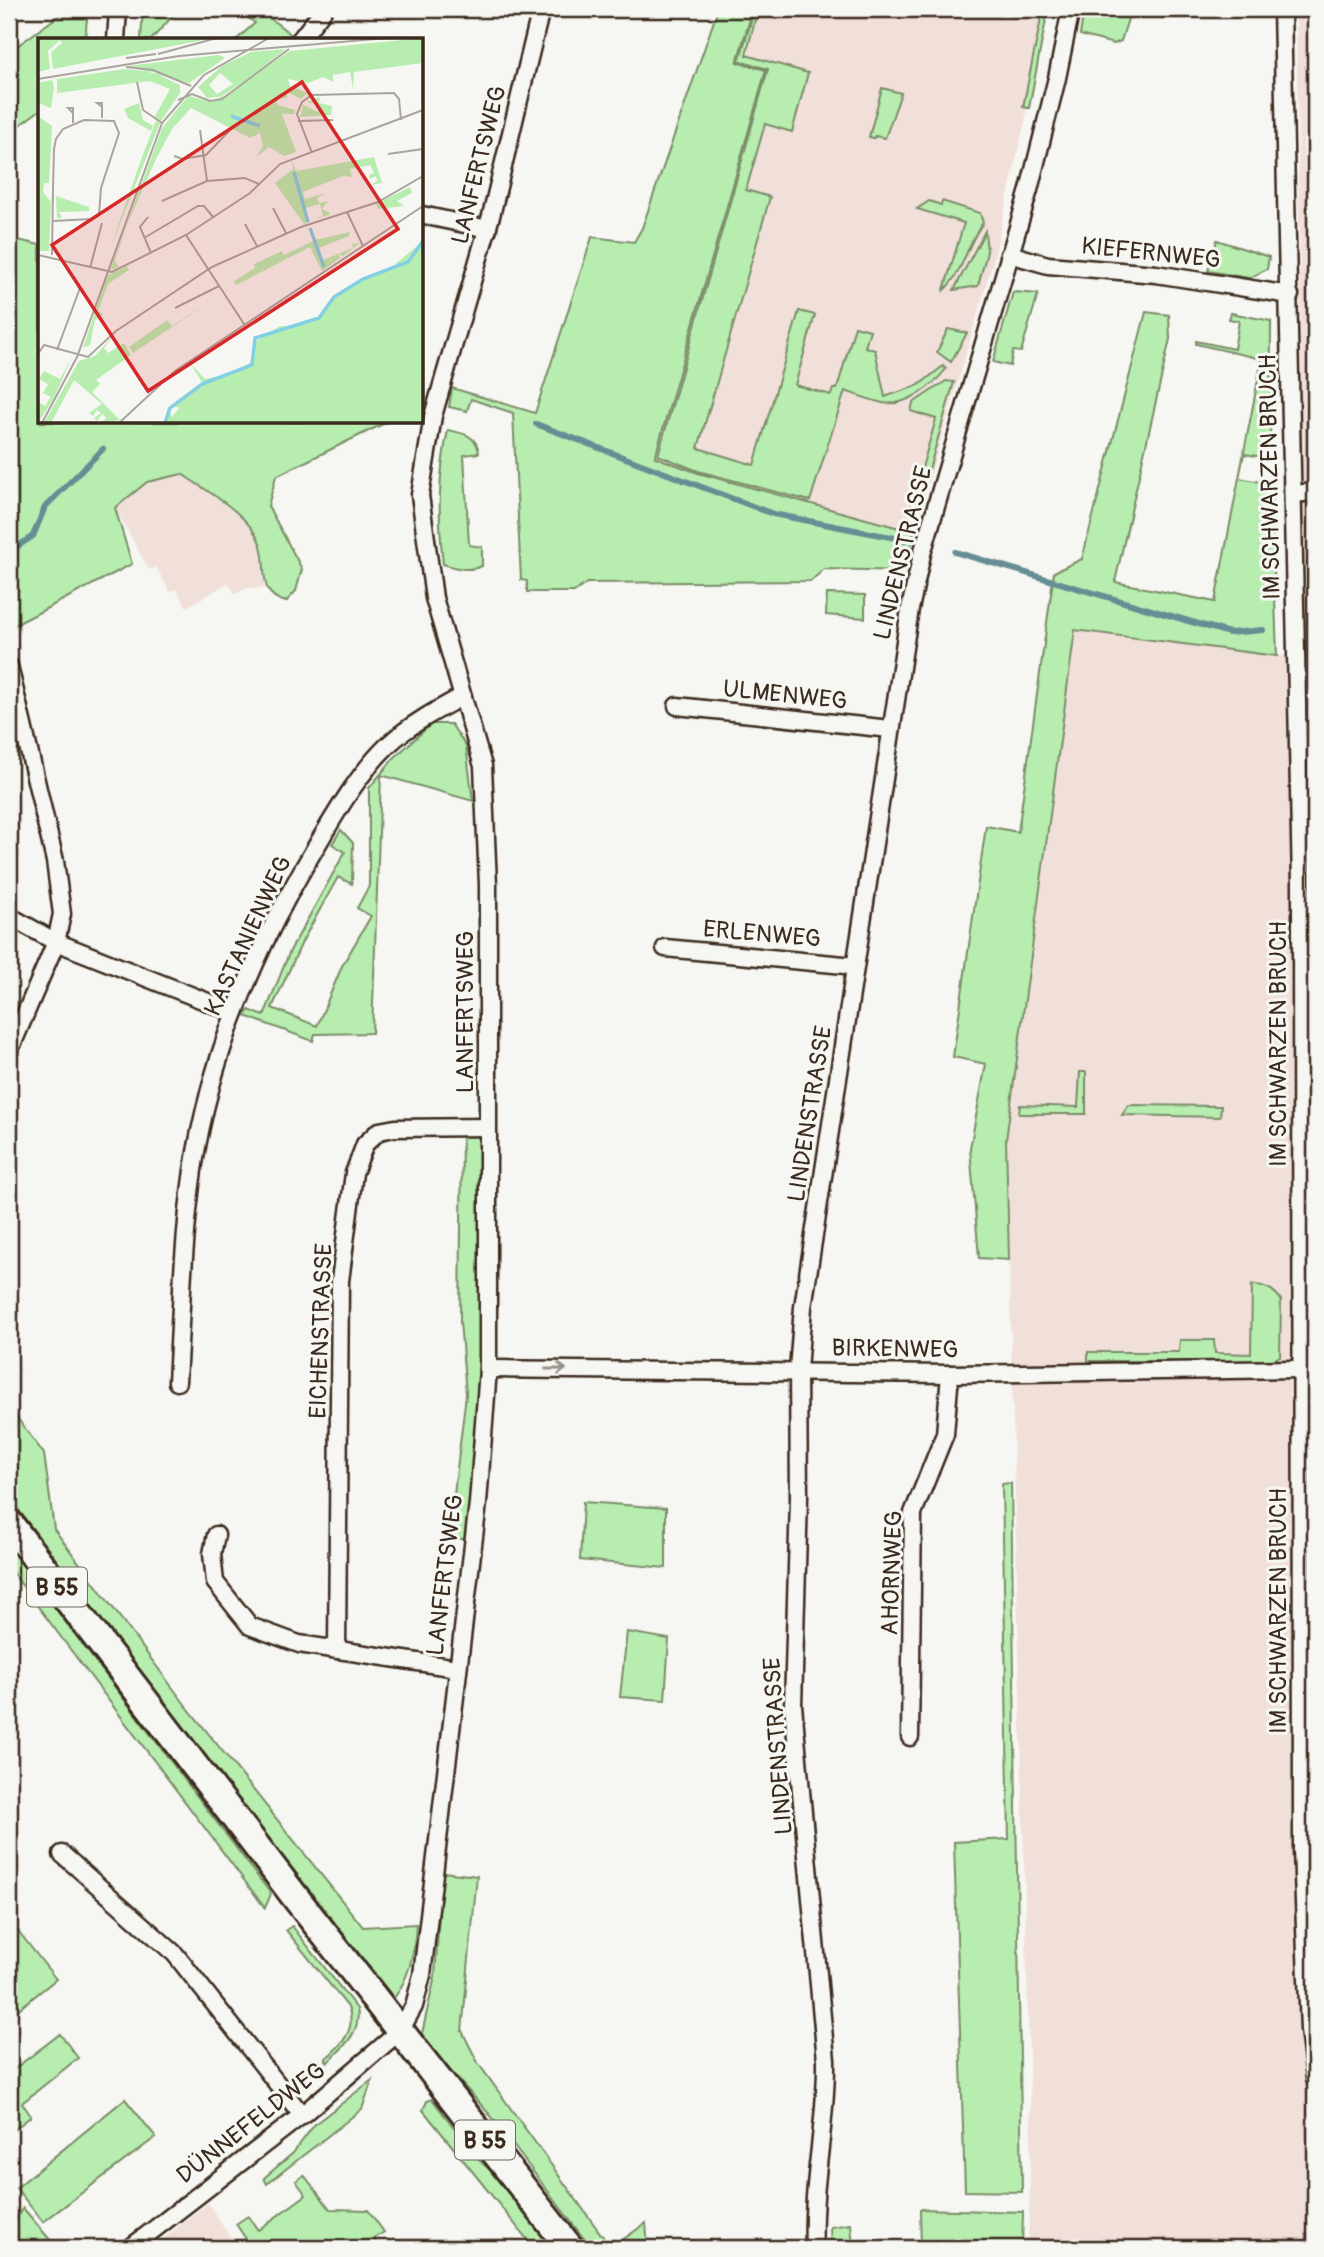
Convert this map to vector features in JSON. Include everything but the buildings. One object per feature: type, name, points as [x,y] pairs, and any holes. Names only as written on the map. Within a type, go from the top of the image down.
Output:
[{"type":"main road","name":"B 55","points":[[9,1523],[105,1651],[570,2248]]},
{"type":"street","points":[[116,38],[118,9]]},
{"type":"street","points":[[302,38],[324,9]]},
{"type":"street","name":"LANFERTSWEG","points":[[400,2031],[418,1994],[424,1961],[479,1490],[488,1369],[486,790],[479,746],[434,598],[420,495],[433,416],[488,229],[541,9]]},
{"type":"street","name":"LINDENSTRASSE","points":[[814,2248],[812,2210],[824,2119],[826,2068],[793,1705],[799,1498],[797,1370],[803,1307],[890,729],[922,554],[1046,123],[1071,9]]},
{"type":"street","name":"IM SCHWARZEN BRUCH","points":[[1282,9],[1301,883],[1302,1850],[1309,2030],[1315,2078]]},
{"type":"street","points":[[424,215],[488,229]]},
{"type":"street","name":"KIEFERNWEG","points":[[1009,254],[1048,265],[1156,274],[1290,295]]},
{"type":"street","points":[[1293,494],[1315,492]]},
{"type":"street","points":[[9,666],[55,861],[62,914],[56,943],[9,1052]]},
{"type":"street","name":"KASTANIENWEG","points":[[177,1382],[193,1170],[208,1100],[233,1012],[292,886],[327,827],[371,764],[389,744],[414,725],[463,696]]},
{"type":"street","name":"ULMENWEG","points":[[677,706],[890,729]]},
{"type":"street","points":[[9,916],[56,943],[233,1012]]},
{"type":"street","name":"ERLENWEG","points":[[665,948],[855,966]]},
{"type":"street","name":"EICHENSTRASSE","points":[[337,1650],[340,1281],[354,1173],[365,1143],[379,1131],[395,1128],[487,1127]]},
{"type":"street","name":"BIRKENWEG","points":[[488,1369],[797,1370],[950,1374],[1301,1369]]},
{"type":"street","name":"AHORNWEG","points":[[910,1737],[913,1513],[945,1434],[950,1374]]},
{"type":"street","points":[[216,1535],[212,1555],[215,1581],[250,1626],[299,1644],[457,1668]]},
{"type":"street","points":[[62,1854],[175,1954],[302,2115]]},
{"type":"street","name":"DÜNNEFELDWEG","points":[[130,2248],[302,2115],[400,2031]]},
{"type":"shaded area","points":[[753,9],[1050,9],[994,258],[914,532],[698,473],[655,458],[766,70],[736,62]]},
{"type":"shaded area","points":[[1296,9],[1315,9],[1315,2248],[1028,2248],[1031,2135],[1006,1140],[1075,630],[1276,656],[1305,654]]},
{"type":"shaded area","points":[[182,474],[242,517],[260,543],[265,588],[247,588],[235,594],[228,583],[187,607],[176,589],[170,592],[156,567],[149,570],[115,508],[147,482]]},
{"type":"shaded area","points":[[208,2203],[237,2248],[152,2248]]},
{"type":"green space","points":[[143,9],[179,9],[153,38],[141,38]]},
{"type":"green space","points":[[243,9],[258,9],[293,36],[238,38],[255,23],[240,12]]},
{"type":"green space","points":[[718,9],[753,9],[737,62],[766,70],[655,457],[698,473],[914,532],[906,571],[824,569],[811,581],[587,583],[574,592],[527,592],[527,581],[521,580],[513,413],[471,399],[467,411],[449,407],[452,388],[535,413],[592,237],[634,242],[642,228]]},
{"type":"green space","points":[[755,9],[758,9],[746,55],[808,73],[792,132],[765,124],[746,190],[770,197],[698,448],[754,465],[799,311],[815,315],[795,385],[831,395],[833,389],[837,389],[855,326],[870,330],[865,347],[875,350],[885,397],[919,385],[943,366],[946,369],[918,394],[901,402],[883,403],[845,391],[810,501],[698,471],[658,455],[768,69],[739,61]]},
{"type":"green space","points":[[1043,9],[1048,9],[1029,108],[1023,107]]},
{"type":"green space","points":[[1084,9],[1131,9],[1121,41],[1114,44],[1080,35]]},
{"type":"green space","points":[[61,14],[87,18],[85,38],[38,38],[38,111],[9,133],[9,52]]},
{"type":"green space","points":[[882,88],[901,93],[885,138],[869,137]]},
{"type":"green space","points":[[929,201],[941,205],[942,201],[980,213],[983,223],[956,275],[944,290],[964,223],[917,209]]},
{"type":"green space","points":[[985,231],[987,252],[978,286],[954,290]]},
{"type":"green space","points":[[9,238],[38,245],[38,424],[383,424],[276,476],[268,506],[302,569],[296,591],[286,602],[270,593],[260,543],[246,522],[226,504],[182,474],[147,482],[115,508],[132,564],[9,628]]},
{"type":"green space","points":[[1217,240],[1269,257],[1267,269],[1250,278],[1208,271]]},
{"type":"green space","points":[[1013,292],[1038,294],[1021,352],[1013,351],[1010,366],[993,362]]},
{"type":"green space","points":[[1146,312],[1169,315],[1170,339],[1115,582],[1215,602],[1262,359],[1196,344],[1196,341],[1234,349],[1239,321],[1229,319],[1231,313],[1271,321],[1270,458],[1244,454],[1239,478],[1271,484],[1277,656],[1075,630],[1006,1140],[1009,1260],[979,1258],[970,1148],[986,1064],[953,1057],[986,826],[1018,832],[1054,572],[1082,559]]},
{"type":"green space","points":[[948,329],[967,333],[951,362],[937,352]]},
{"type":"green space","points":[[946,381],[954,382],[918,508],[910,509],[936,419],[911,411],[913,403]]},
{"type":"green space","points":[[448,430],[464,434],[478,447],[479,453],[464,455],[469,545],[482,547],[482,566],[472,569],[443,564],[440,497]]},
{"type":"green space","points":[[827,594],[865,595],[865,618],[826,615]]},
{"type":"green space","points":[[431,724],[451,724],[466,746],[473,801],[381,775],[372,1033],[315,1034],[313,1041],[245,1016],[249,1010],[264,1016],[290,951],[345,852],[332,844],[341,830],[353,843],[352,884],[338,877],[303,940],[272,1008],[317,1026],[342,966],[371,916],[357,908],[369,886],[369,788],[394,758]]},
{"type":"green space","points":[[1080,1072],[1086,1072],[1086,1114],[1019,1114],[1020,1105],[1078,1107]]},
{"type":"green space","points":[[1129,1105],[1221,1106],[1220,1117],[1122,1115]]},
{"type":"green space","points":[[462,1133],[482,1133],[482,1373],[466,1540],[449,1536],[466,1394],[460,1321]]},
{"type":"green space","points":[[1252,1285],[1268,1288],[1281,1300],[1280,1356],[1271,1361],[1088,1361],[1088,1352],[1179,1352],[1180,1340],[1214,1340],[1215,1353],[1251,1354]]},
{"type":"green space","points":[[9,1407],[44,1454],[54,1529],[184,1703],[363,1927],[416,1924],[411,1963],[394,1998],[169,1712],[9,1497]]},
{"type":"green space","points":[[1011,1483],[1022,2192],[965,2191],[954,1842],[1009,1839],[1002,1484]]},
{"type":"green space","points":[[583,1502],[666,1508],[666,1568],[580,1560]]},
{"type":"green space","points":[[9,1547],[271,1894],[265,1908],[9,1568]]},
{"type":"green space","points":[[627,1632],[669,1639],[665,1700],[620,1697]]},
{"type":"green space","points":[[442,1872],[477,1876],[462,2031],[478,2063],[611,2248],[591,2248],[491,2116],[421,2038],[435,1976]]},
{"type":"green space","points":[[11,1922],[56,1979],[9,2017],[9,1925]]},
{"type":"green space","points":[[292,1926],[357,2009],[354,2032],[328,2062],[325,2059],[337,2048],[349,2029],[351,2022],[348,2007],[286,1930]]},
{"type":"green space","points":[[60,2034],[78,2058],[22,2103],[31,2116],[9,2134],[9,2073]]},
{"type":"green space","points":[[372,2080],[362,2109],[267,2184],[264,2178],[293,2153],[315,2124]]},
{"type":"green space","points":[[125,2099],[156,2137],[43,2222],[16,2188]]},
{"type":"green space","points":[[432,2099],[480,2161],[504,2183],[552,2248],[534,2248],[423,2110],[427,2101]]},
{"type":"green space","points":[[304,2175],[330,2209],[368,2210],[384,2232],[374,2239],[378,2246],[252,2248],[236,2224],[248,2216],[258,2230],[306,2195],[296,2181]]},
{"type":"green space","points":[[23,2208],[57,2248],[23,2248],[9,2239],[9,2229]]},
{"type":"green space","points":[[920,2209],[1023,2212],[1022,2248],[921,2248]]},
{"type":"green space","points":[[646,2223],[648,2248],[611,2248]]},
{"type":"green space","points":[[851,2224],[853,2248],[831,2248],[830,2227]]},
{"type":"waterway","points":[[536,424],[773,514],[906,540]]},
{"type":"waterway","points":[[9,552],[33,536],[45,507],[103,449]]},
{"type":"waterway","points":[[955,552],[1229,633],[1263,630]]}]
